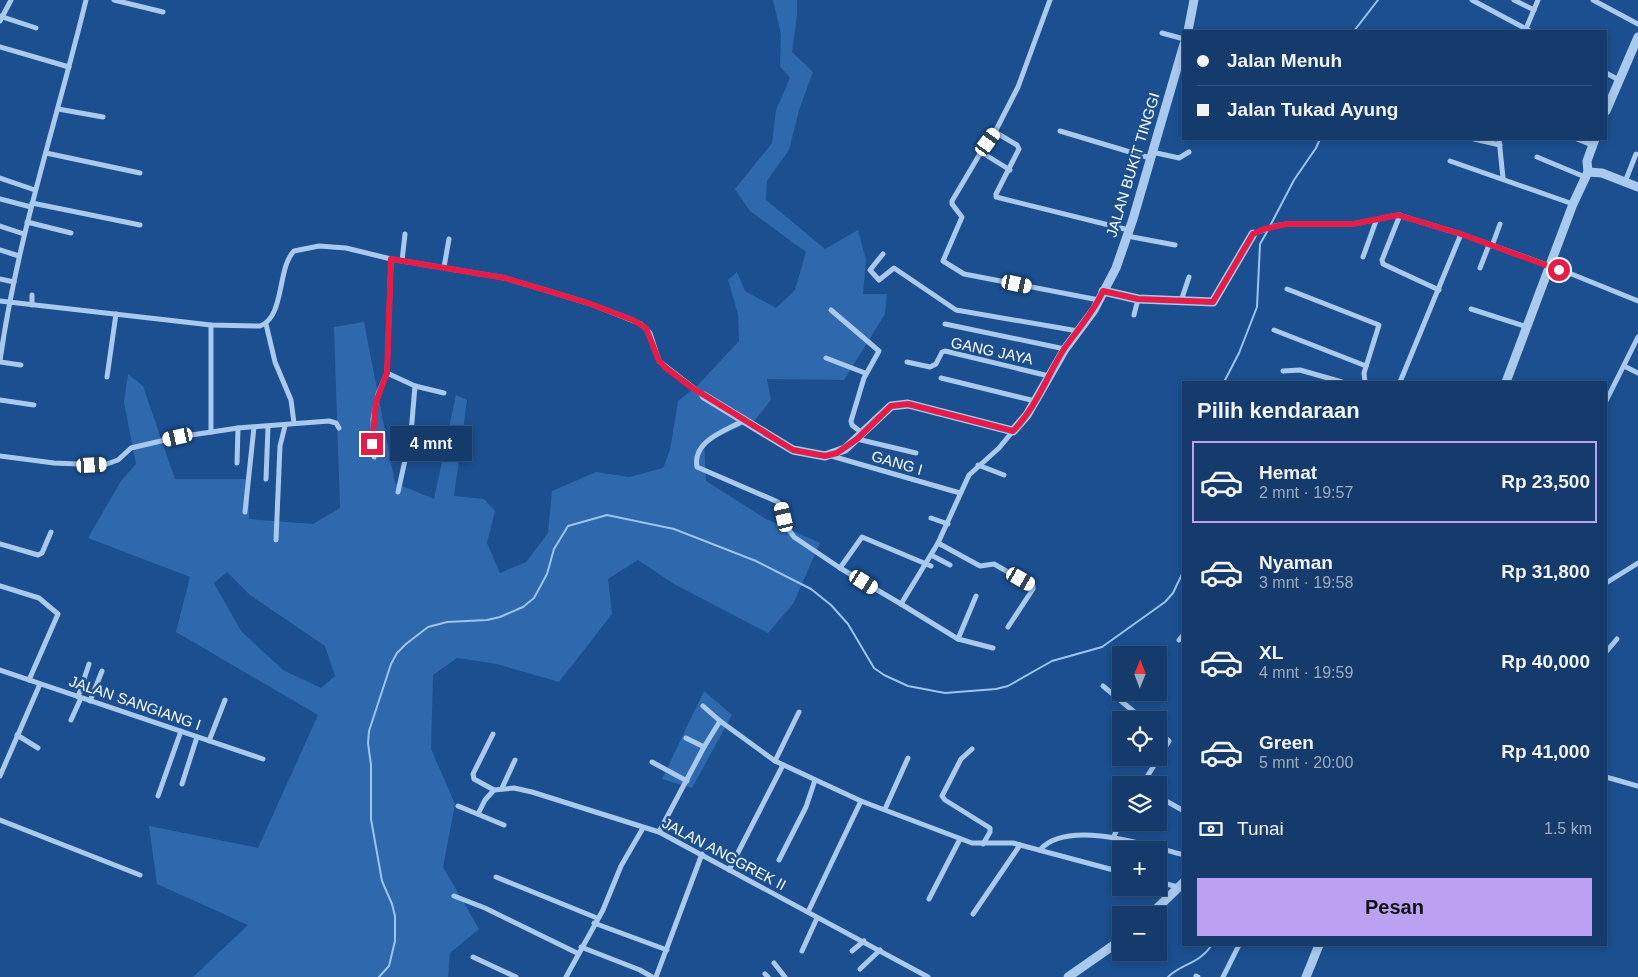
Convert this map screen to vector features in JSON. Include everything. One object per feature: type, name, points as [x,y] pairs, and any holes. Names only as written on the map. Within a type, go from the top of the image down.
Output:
[{"type":"street","points":[[12,0],[1,18],[36,28]]},
{"type":"street","points":[[21,365],[0,362],[2,329],[31,205],[86,0]]},
{"type":"street","points":[[114,0],[163,12]]},
{"type":"street","points":[[1050,0],[1018,87],[995,132],[952,201],[952,204],[962,217],[944,257],[944,263],[964,274],[1101,296],[1180,302],[1213,302],[1253,234],[1275,226],[1353,224],[1400,215],[1461,234],[1638,301]]},
{"type":"street","points":[[1188,30],[1194,0]]},
{"type":"street","points":[[1472,0],[1525,30]]},
{"type":"street","points":[[1514,0],[1534,10]]},
{"type":"street","points":[[1527,30],[1538,0]]},
{"type":"street","points":[[1593,0],[1638,24]]},
{"type":"street","points":[[1162,33],[1182,38]]},
{"type":"street","points":[[1607,108],[1617,80],[1638,37]]},
{"type":"street","points":[[0,47],[69,67]]},
{"type":"street","name":"JALAN BUKIT TINGGI","points":[[1013,431],[1024,419],[1065,349],[1101,296],[1116,268],[1182,51]]},
{"type":"street","points":[[1607,75],[1617,80]]},
{"type":"street","points":[[58,109],[103,117]]},
{"type":"street","points":[[1060,131],[1151,155],[1179,158],[1189,152]]},
{"type":"street","points":[[995,132],[1018,147],[1010,170],[996,194],[997,198],[1175,245]]},
{"type":"street","points":[[1478,140],[1500,145]]},
{"type":"street","points":[[1498,140],[1503,178]]},
{"type":"street","points":[[1506,381],[1573,204],[1586,175],[1587,161],[1593,142]]},
{"type":"street","points":[[981,152],[1010,170]]},
{"type":"street","points":[[46,153],[140,173]]},
{"type":"street","points":[[1625,182],[1636,154]]},
{"type":"street","points":[[1537,157],[1586,175],[1602,173],[1638,187]]},
{"type":"street","points":[[1450,161],[1573,204]]},
{"type":"street","points":[[0,178],[35,190]]},
{"type":"street","points":[[0,199],[140,225]]},
{"type":"street","points":[[1400,215],[1382,262],[1438,290]]},
{"type":"street","points":[[1363,257],[1376,221]]},
{"type":"street","points":[[27,222],[71,233]]},
{"type":"street","points":[[1480,268],[1500,224]]},
{"type":"street","points":[[0,226],[24,234]]},
{"type":"street","points":[[402,260],[405,234]]},
{"type":"street","points":[[1400,381],[1461,234]]},
{"type":"street","points":[[444,268],[449,239]]},
{"type":"street","points":[[294,423],[291,400],[275,362],[266,324],[276,306],[287,262],[294,251],[309,246],[338,247],[391,259],[505,278],[588,303],[633,320],[641,324],[650,333],[659,361],[704,396],[793,450],[828,455],[846,449],[891,406],[901,404],[1013,431],[969,475],[928,565],[901,604]]},
{"type":"street","points":[[0,250],[19,256]]},
{"type":"street","points":[[883,254],[870,270],[880,280],[894,268],[956,310],[1079,331]]},
{"type":"street","points":[[374,457],[372,432],[374,410],[378,394],[387,373],[391,259]]},
{"type":"street","points":[[1180,302],[1189,277]]},
{"type":"street","points":[[0,278],[14,282]]},
{"type":"street","points":[[1287,289],[1378,324],[1366,366],[1365,381]]},
{"type":"street","points":[[32,295],[32,305]]},
{"type":"street","points":[[1134,316],[1138,299]]},
{"type":"street","points":[[0,301],[211,325],[258,326],[266,324]]},
{"type":"street","points":[[1471,309],[1527,327]]},
{"type":"street","points":[[830,310],[838,319],[879,349],[878,354],[866,373],[851,423],[860,436],[916,453]]},
{"type":"street","points":[[106,377],[116,314]]},
{"type":"street","points":[[945,324],[1065,349]]},
{"type":"street","points":[[211,325],[211,432]]},
{"type":"street","points":[[1274,330],[1366,366]]},
{"type":"street","points":[[1607,399],[1638,337]]},
{"type":"street","name":"GANG JAYA","points":[[907,362],[930,367],[936,364],[942,352],[945,351],[1049,376]]},
{"type":"street","points":[[826,358],[866,373]]},
{"type":"street","points":[[1624,366],[1638,373]]},
{"type":"street","points":[[1283,371],[1300,370],[1338,381]]},
{"type":"street","points":[[387,373],[415,386],[444,393]]},
{"type":"street","points":[[941,378],[1035,401]]},
{"type":"street","points":[[398,492],[411,433],[415,386]]},
{"type":"street","points":[[0,400],[34,405]]},
{"type":"street","points":[[744,421],[701,445],[697,467],[778,502],[782,507],[787,527],[794,537],[840,568],[958,639],[993,648]]},
{"type":"street","points":[[0,456],[54,463],[104,465],[118,460],[131,448],[211,432],[238,428],[285,426],[294,423],[333,422],[339,428]]},
{"type":"street","points":[[276,540],[280,446],[285,426]]},
{"type":"street","points":[[245,512],[254,427]]},
{"type":"street","points":[[266,479],[268,427]]},
{"type":"street","points":[[236,463],[238,428]]},
{"type":"street","name":"GANG I","points":[[828,455],[960,494]]},
{"type":"street","points":[[978,465],[1004,475]]},
{"type":"street","points":[[931,518],[948,524]]},
{"type":"street","points":[[0,544],[38,555],[42,554],[51,532]]},
{"type":"street","points":[[840,568],[862,537],[928,565]]},
{"type":"street","points":[[938,543],[980,566],[994,564],[1033,586],[1033,589],[1008,627]]},
{"type":"street","points":[[931,555],[950,565]]},
{"type":"street","points":[[1607,583],[1638,562]]},
{"type":"street","points":[[0,586],[39,598],[57,613],[29,680]]},
{"type":"street","points":[[958,639],[976,596]]},
{"type":"street","points":[[1179,640],[1182,636]]},
{"type":"street","points":[[1607,651],[1618,639]]},
{"type":"street","points":[[71,720],[80,698],[89,664]]},
{"type":"street","name":"JALAN SANGIANG I","points":[[0,670],[263,759]]},
{"type":"street","points":[[90,701],[102,671]]},
{"type":"street","points":[[0,776],[40,684]]},
{"type":"street","points":[[1104,686],[1133,711]]},
{"type":"street","points":[[209,742],[225,700]]},
{"type":"street","points":[[703,706],[720,721],[775,761],[861,801],[960,839],[983,844],[1002,842],[1020,845],[1112,870]]},
{"type":"street","points":[[775,761],[799,712]]},
{"type":"street","points":[[659,832],[704,747],[720,721]]},
{"type":"street","points":[[158,796],[181,732]]},
{"type":"street","points":[[478,814],[485,800],[494,790],[474,779],[473,774],[493,734]]},
{"type":"street","points":[[17,735],[38,748]]},
{"type":"street","points":[[182,784],[197,737]]},
{"type":"street","points":[[686,738],[704,747]]},
{"type":"street","points":[[972,750],[961,760],[942,796],[945,800],[990,828],[990,832],[983,844]]},
{"type":"street","points":[[885,809],[908,758]]},
{"type":"street","points":[[502,788],[515,760]]},
{"type":"street","points":[[652,762],[687,781]]},
{"type":"street","points":[[729,870],[783,765]]},
{"type":"street","points":[[1607,777],[1638,786]]},
{"type":"street","points":[[779,860],[806,807],[815,780]]},
{"type":"street","name":"JALAN ANGGREK II","points":[[494,790],[514,788],[542,794],[659,832],[928,977]]},
{"type":"street","points":[[808,912],[861,801]]},
{"type":"street","points":[[1167,801],[1182,810]]},
{"type":"street","points":[[458,806],[504,825]]},
{"type":"street","points":[[0,820],[140,875]]},
{"type":"street","points":[[566,977],[603,910],[620,866],[643,828]]},
{"type":"street","points":[[1114,836],[1116,831]]},
{"type":"street","points":[[1040,850],[1052,841],[1067,837],[1090,835],[1114,836],[1182,854]]},
{"type":"street","points":[[929,899],[960,839]]},
{"type":"street","points":[[973,914],[1020,845]]},
{"type":"street","points":[[656,977],[702,854]]},
{"type":"street","points":[[496,877],[667,950]]},
{"type":"street","points":[[1167,883],[1181,885]]},
{"type":"street","points":[[1159,906],[1181,885]]},
{"type":"street","points":[[454,896],[494,912],[577,954]]},
{"type":"street","points":[[802,951],[817,918]]},
{"type":"street","points":[[852,951],[864,941]]},
{"type":"street","points":[[1068,977],[1112,946]]},
{"type":"street","points":[[1223,977],[1239,946]]},
{"type":"street","points":[[1306,977],[1319,946]]},
{"type":"street","points":[[581,947],[640,970],[652,977]]},
{"type":"street","points":[[860,968],[880,950]]},
{"type":"street","points":[[473,957],[516,977]]},
{"type":"street","points":[[774,963],[785,977]]},
{"type":"shaded area","points":[[773,0],[797,0],[792,52],[813,72],[799,110],[789,150],[767,181],[766,200],[825,249],[858,230],[866,260],[863,294],[887,294],[885,314],[844,380],[767,379],[771,400],[755,420],[704,443],[706,481],[766,519],[820,543],[793,604],[768,633],[674,584],[638,560],[608,579],[612,614],[559,682],[497,664],[457,658],[433,675],[431,749],[455,804],[443,867],[479,929],[450,953],[448,977],[193,977],[248,925],[157,884],[149,826],[258,848],[318,715],[176,632],[190,577],[88,538],[121,481],[136,464],[124,402],[128,374],[143,386],[175,479],[249,479],[249,519],[313,524],[340,508],[334,327],[364,322],[395,483],[434,499],[456,395],[467,400],[454,496],[484,499],[495,511],[487,543],[500,573],[526,562],[548,533],[552,491],[596,472],[629,477],[663,468],[670,450],[678,401],[698,385],[739,341],[738,314],[728,280],[737,272],[745,291],[776,308],[795,290],[806,252],[750,211],[735,189],[772,143],[776,110],[790,78],[780,66],[781,34]],"holes":[[[227,572],[250,595],[325,646],[335,676],[321,688],[283,670],[241,631],[214,583]]]},
{"type":"shaded area","points":[[704,691],[732,715],[692,788],[662,779]]},
{"type":"waterway","points":[[1355,30],[1378,0]]},
{"type":"waterway","points":[[1270,226],[1294,180],[1320,140]]},
{"type":"waterway","points":[[1225,381],[1239,353],[1257,307],[1260,244],[1268,230]]},
{"type":"waterway","points":[[379,977],[389,966],[395,941],[395,916],[382,881],[371,819],[371,765],[368,743],[369,731],[391,664],[397,653],[428,627],[447,622],[487,620],[500,617],[523,607],[534,598],[547,574],[554,549],[568,526],[607,515],[674,529],[756,561],[811,589],[831,605],[848,624],[874,668],[884,675],[908,686],[945,693],[996,689],[1008,686],[1052,661],[1102,647],[1165,602],[1173,593],[1182,574]]},
{"type":"waterway","points":[[1168,977],[1173,972],[1196,960],[1207,952],[1211,946]]},
{"type":"route","points":[[372,444],[376,402],[380,387],[387,373],[391,259],[505,278],[588,303],[633,320],[641,324],[650,333],[659,361],[691,387],[793,450],[825,456],[846,449],[886,410],[895,404],[908,404],[1013,431],[1022,422],[1065,349],[1094,310],[1103,291],[1138,299],[1211,303],[1215,300],[1253,234],[1275,226],[1287,224],[1353,224],[1376,221],[1398,215],[1461,234],[1559,270]]}]
